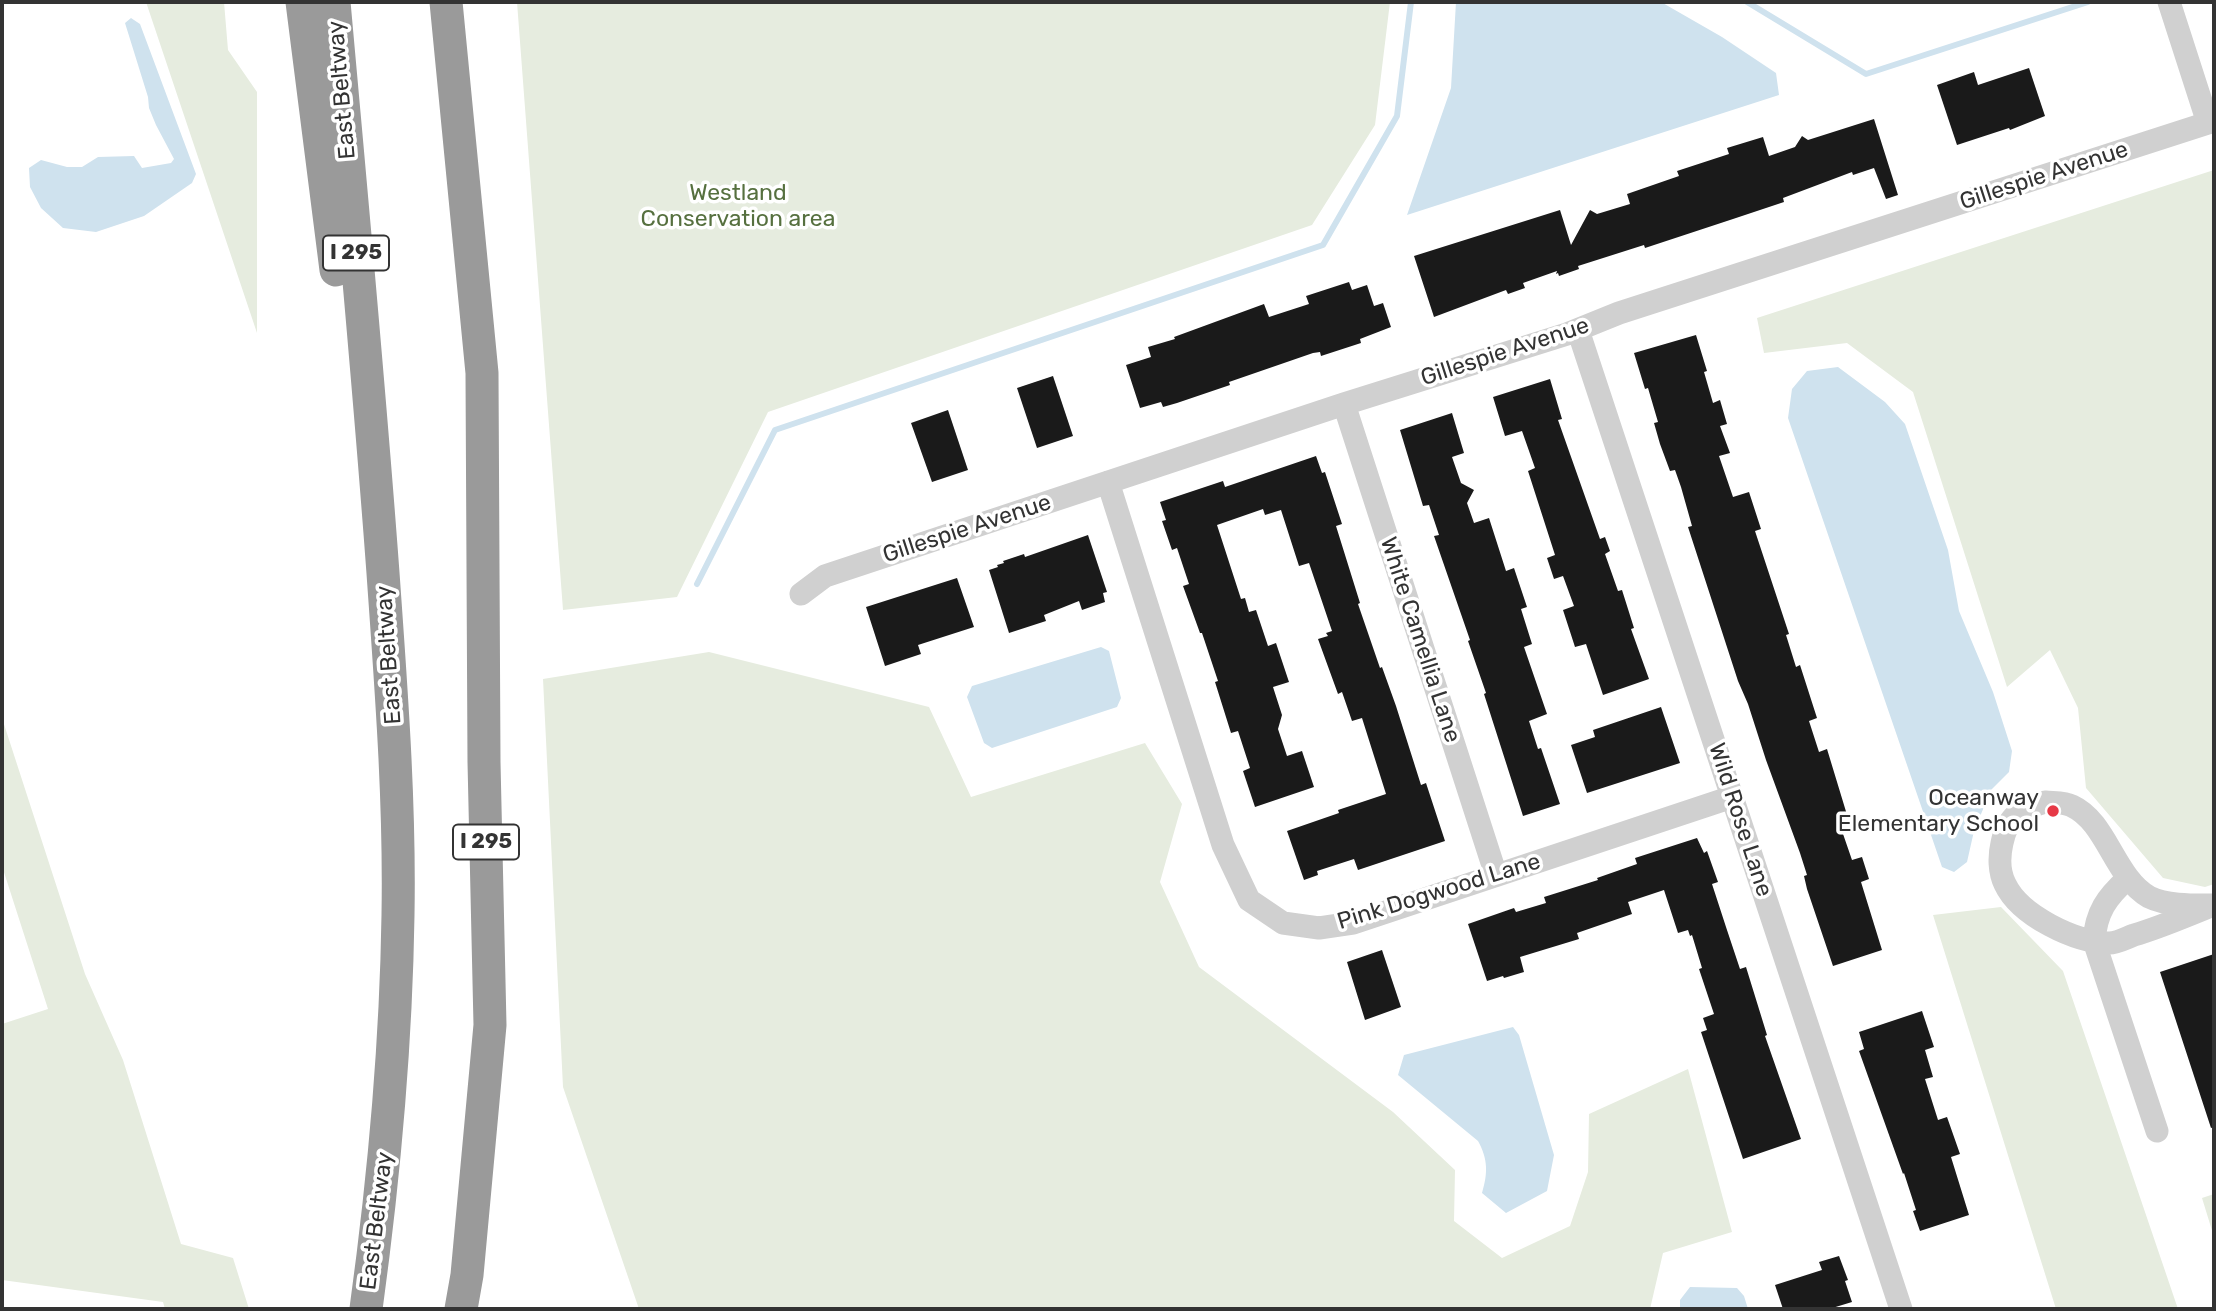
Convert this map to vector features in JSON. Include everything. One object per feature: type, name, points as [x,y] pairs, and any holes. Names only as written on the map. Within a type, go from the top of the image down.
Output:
[{"type":"highway","points":[[302,2],[336,272],[356,403],[378,504]]},
{"type":"highway","name":"East Beltway","points":[[334,2],[378,504],[397,785],[398,914],[394,1037],[381,1197],[366,1309]]},
{"type":"highway","name":"I 295","points":[[446,2],[482,373],[484,748],[490,1025],[467,1275],[461,1309]]},
{"type":"highway","points":[[460,2],[482,373]]},
{"type":"street","points":[[2169,2],[2211,122]]},
{"type":"street","name":"Gillespie Avenue","points":[[802,594],[825,576],[1344,404],[1578,330],[1619,313],[2211,122]]},
{"type":"street","name":"Wild Rose Lane","points":[[1578,330],[1901,1309]]},
{"type":"street","name":"White Camellia Lane","points":[[1344,404],[1496,875]]},
{"type":"street","name":"Pink Dogwood Lane","points":[[1108,482],[1223,845],[1249,900],[1283,923],[1319,928],[1353,923],[1732,797]]},
{"type":"street","points":[[2045,803],[2069,804],[2084,813],[2127,878],[2150,897],[2186,906],[2214,905],[2111,943],[2076,938],[2049,925],[2024,907],[2005,885],[1999,858],[2006,825],[2024,809],[2045,803]]},
{"type":"street","points":[[2127,878],[2108,896],[2095,927],[2094,940],[2157,1131]]},
{"type":"green space","points":[[146,2],[224,2],[228,50],[257,92],[257,333]]},
{"type":"green space","name":"Westland Conservation area","points":[[517,2],[1390,2],[1375,125],[1312,225],[768,412],[677,597],[563,610]]},
{"type":"green space","points":[[2214,170],[2214,884],[2205,887],[2163,878],[2086,788],[2078,708],[2050,650],[2007,687],[1913,392],[1847,343],[1764,353],[1757,318]]},
{"type":"green space","points":[[709,652],[929,707],[971,797],[1145,743],[1182,804],[1160,882],[1199,967],[1393,1112],[1455,1170],[1454,1221],[1502,1258],[1570,1226],[1588,1172],[1589,1114],[1688,1069],[1732,1232],[1663,1253],[1650,1309],[639,1309],[563,1087],[543,679]]},
{"type":"green space","points":[[2,718],[85,974],[123,1060],[181,1244],[233,1258],[249,1309],[165,1309],[163,1302],[2,1280],[2,1024],[48,1009],[2,866]]},
{"type":"green space","points":[[2001,907],[2063,971],[2178,1309],[2056,1309],[1933,915]]},
{"type":"green space","points":[[2214,1194],[2214,1237],[2202,1198]]},
{"type":"water","points":[[1456,2],[1661,2],[1722,37],[1776,73],[1779,95],[1407,215],[1451,88]]},
{"type":"water","points":[[131,18],[140,24],[196,174],[192,183],[144,216],[96,232],[63,228],[41,208],[30,187],[29,168],[41,160],[67,167],[82,167],[98,157],[134,156],[142,168],[171,163],[174,159],[149,108],[125,23]]},
{"type":"water","points":[[1838,367],[1885,402],[1905,424],[1948,550],[1959,611],[1993,692],[2012,751],[2009,772],[1991,790],[1974,831],[1967,862],[1954,872],[1942,867],[1788,418],[1792,389],[1807,371]]},
{"type":"water","points":[[1101,647],[1109,651],[1121,698],[1117,707],[992,748],[984,743],[967,697],[972,686]]},
{"type":"water","points":[[1513,1027],[1519,1035],[1554,1155],[1547,1191],[1506,1213],[1482,1193],[1486,1166],[1478,1141],[1398,1075],[1404,1055]]},
{"type":"water","points":[[1690,1287],[1737,1288],[1744,1296],[1748,1309],[1680,1309],[1680,1300]]},
{"type":"building","points":[[2029,68],[2045,116],[2010,130],[2009,128],[1957,145],[1937,85],[1974,72],[1978,85]]},
{"type":"building","points":[[1874,119],[1898,195],[1886,199],[1874,168],[1853,175],[1852,172],[1783,198],[1784,202],[1645,248],[1644,245],[1578,266],[1579,269],[1559,276],[1557,271],[1523,283],[1525,288],[1508,294],[1506,290],[1434,317],[1414,256],[1560,210],[1571,245],[1590,210],[1597,214],[1630,204],[1627,194],[1679,176],[1677,171],[1729,154],[1727,148],[1763,137],[1769,156],[1795,147],[1802,136],[1808,140]]},
{"type":"building","points":[[1349,282],[1352,290],[1367,285],[1374,306],[1383,303],[1391,327],[1360,339],[1361,343],[1321,356],[1320,352],[1313,353],[1177,403],[1163,407],[1161,402],[1140,408],[1126,365],[1151,357],[1148,347],[1264,304],[1269,317],[1309,304],[1306,296]]},
{"type":"building","points":[[1696,335],[1713,403],[1720,400],[1727,424],[1720,426],[1730,453],[1719,456],[1733,497],[1749,492],[1761,529],[1755,531],[1789,634],[1786,635],[1796,667],[1800,665],[1817,718],[1809,721],[1819,752],[1827,749],[1851,828],[1842,831],[1852,860],[1862,857],[1869,879],[1861,882],[1882,950],[1833,966],[1807,889],[1804,876],[1807,875],[1800,853],[1738,681],[1688,527],[1692,526],[1681,487],[1675,470],[1670,471],[1660,444],[1654,423],[1658,422],[1634,353]]},
{"type":"building","points":[[1053,376],[1073,436],[1037,448],[1017,388]]},
{"type":"building","points":[[1550,379],[1562,419],[1558,420],[1600,539],[1605,537],[1610,551],[1605,554],[1618,591],[1622,590],[1634,628],[1631,629],[1649,679],[1603,695],[1586,644],[1575,647],[1563,610],[1574,606],[1563,576],[1554,579],[1547,558],[1555,555],[1528,471],[1535,468],[1522,431],[1505,436],[1493,397]]},
{"type":"building","points":[[948,410],[968,470],[932,482],[911,423]]},
{"type":"building","points":[[1452,413],[1464,453],[1452,457],[1461,483],[1474,490],[1467,503],[1474,523],[1489,518],[1506,571],[1514,568],[1527,607],[1521,609],[1532,644],[1524,647],[1547,714],[1529,721],[1560,804],[1523,816],[1468,641],[1470,640],[1434,536],[1439,535],[1429,505],[1423,506],[1400,430]]},
{"type":"building","points":[[1316,456],[1322,473],[1325,472],[1342,524],[1336,526],[1360,603],[1358,604],[1396,706],[1421,785],[1426,783],[1445,841],[1358,870],[1354,859],[1317,871],[1318,875],[1304,880],[1287,831],[1386,794],[1362,718],[1352,721],[1342,692],[1338,694],[1318,639],[1328,636],[1326,633],[1332,631],[1309,563],[1299,566],[1281,510],[1265,515],[1263,509],[1217,525],[1241,599],[1245,598],[1249,612],[1256,610],[1268,646],[1276,643],[1289,682],[1273,687],[1282,715],[1278,729],[1287,756],[1302,751],[1314,787],[1255,807],[1243,771],[1250,768],[1238,731],[1231,733],[1215,682],[1218,681],[1183,586],[1189,584],[1177,548],[1172,550],[1162,521],[1166,520],[1160,502],[1223,481],[1225,487]]},
{"type":"building","points":[[1088,535],[1107,592],[1103,593],[1105,602],[1082,610],[1079,601],[1044,615],[1046,621],[1009,633],[989,570],[998,567],[1003,561],[1024,554],[1025,557]]},
{"type":"building","points":[[957,578],[974,627],[918,645],[921,654],[885,666],[866,607]]},
{"type":"building","points":[[1661,707],[1680,763],[1587,793],[1571,745],[1595,737],[1593,730]]},
{"type":"building","points":[[1697,838],[1704,853],[1707,851],[1718,882],[1712,884],[1740,969],[1746,967],[1767,1035],[1765,1036],[1801,1139],[1743,1159],[1701,1032],[1707,1030],[1703,1018],[1714,1014],[1699,969],[1702,968],[1692,935],[1690,936],[1688,930],[1678,933],[1664,890],[1628,902],[1632,914],[1577,933],[1579,939],[1520,957],[1524,972],[1487,981],[1468,924],[1514,908],[1516,912],[1546,903],[1544,897],[1637,864],[1635,858]]},
{"type":"building","points":[[1382,950],[1401,1007],[1365,1020],[1347,962]]},
{"type":"building","points":[[2214,954],[2214,1127],[2211,1128],[2160,972]]},
{"type":"building","points":[[1922,1011],[1934,1047],[1925,1050],[1933,1077],[1925,1079],[1938,1120],[1947,1117],[1960,1154],[1951,1157],[1969,1215],[1920,1231],[1904,1173],[1859,1051],[1864,1049],[1859,1032]]},
{"type":"building","points":[[1839,1256],[1848,1280],[1845,1281],[1852,1302],[1829,1309],[1783,1309],[1775,1285],[1822,1270],[1819,1262]]},
{"type":"waterway","points":[[697,584],[775,430],[1323,245],[1397,116],[1411,2]]},
{"type":"waterway","points":[[1747,2],[1866,74],[2088,2]]},
{"type":"place","name":"Oceanway Elementary School","points":[[2053,811]]}]
